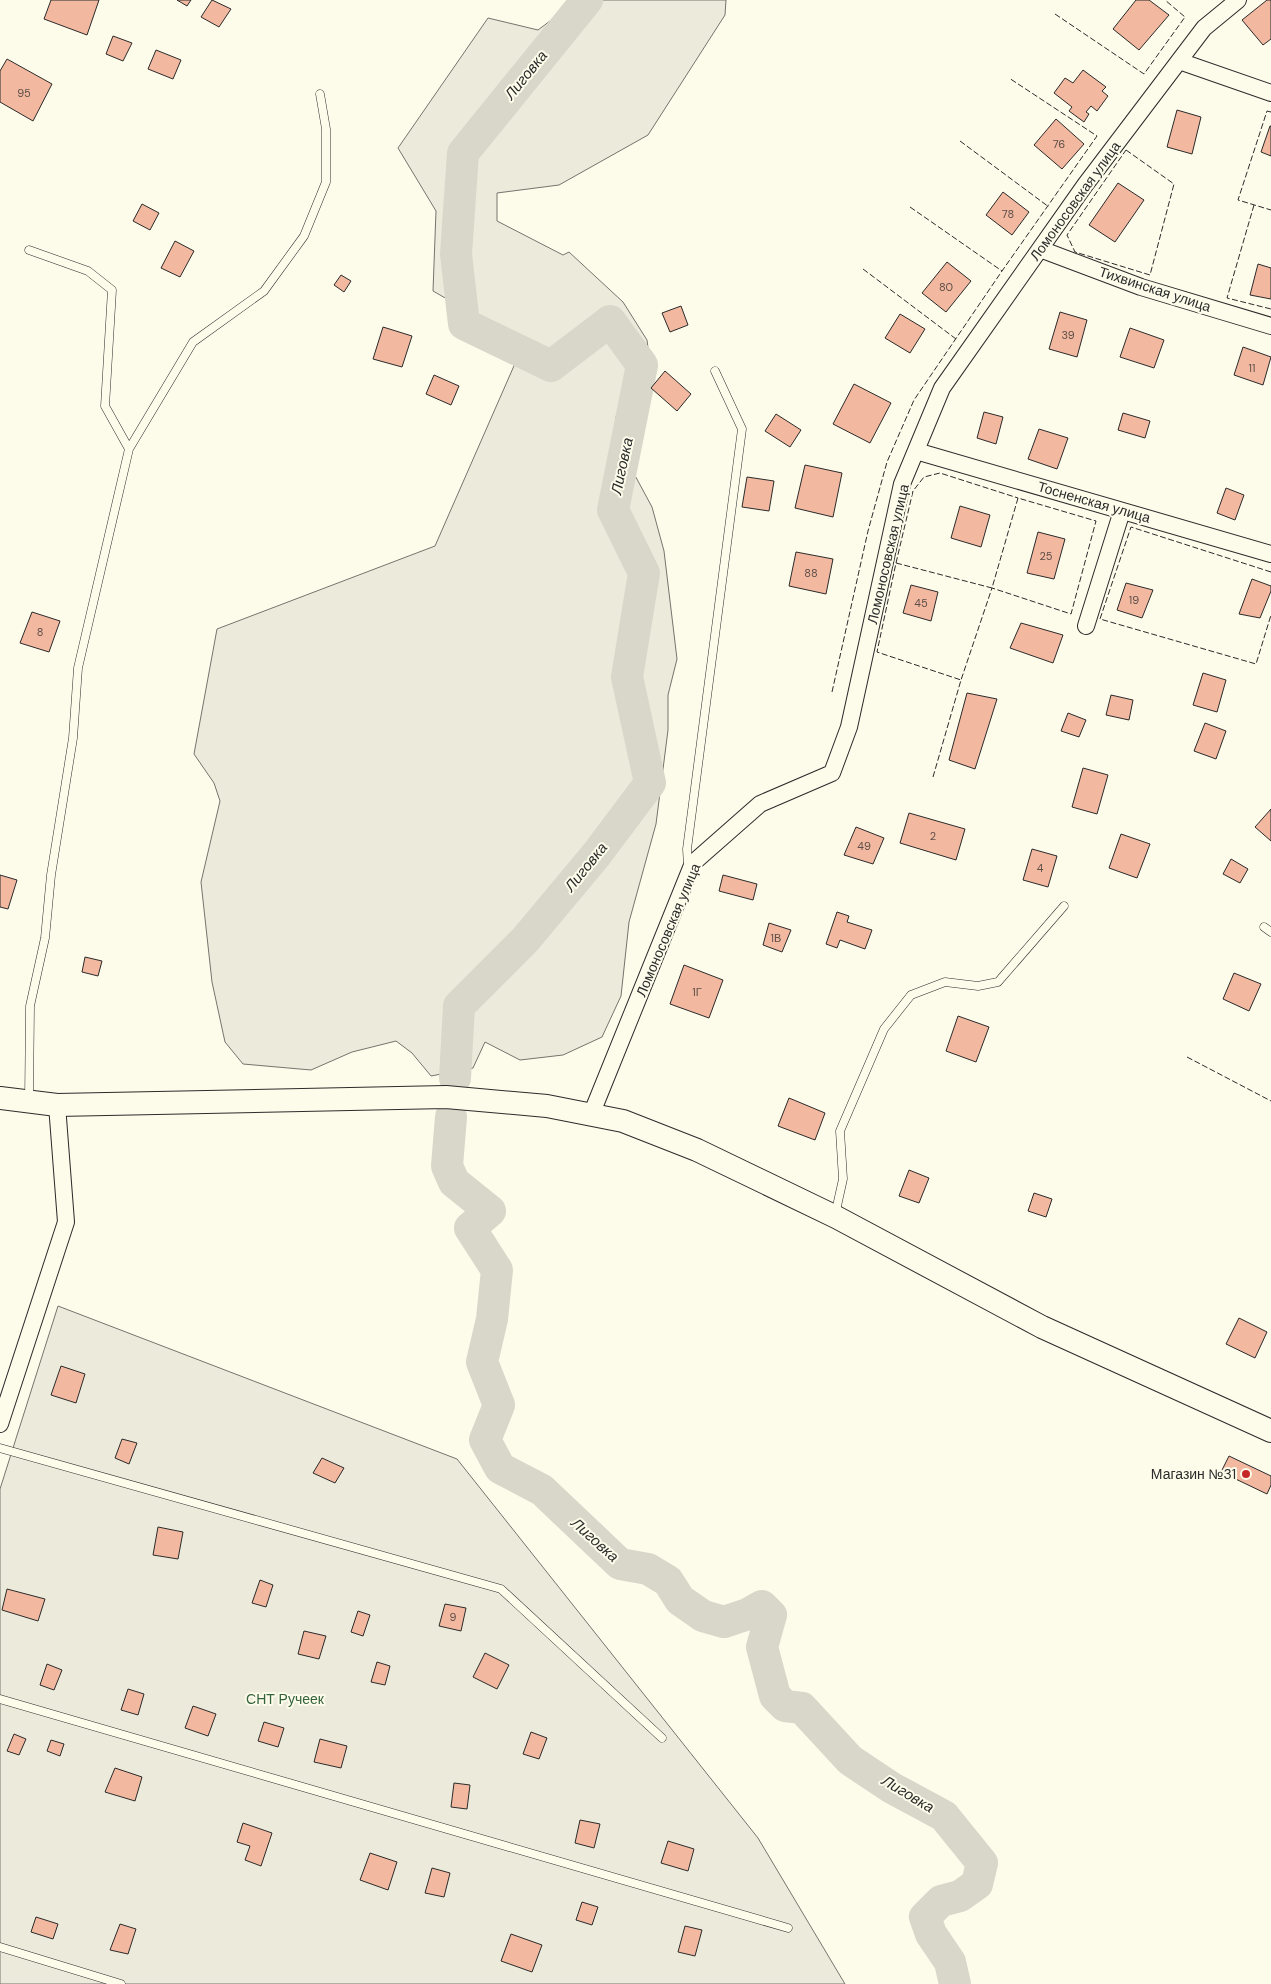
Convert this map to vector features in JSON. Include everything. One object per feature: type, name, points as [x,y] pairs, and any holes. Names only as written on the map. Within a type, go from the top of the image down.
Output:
[{"type":"main road","points":[[0,1098],[57,1105],[446,1098],[547,1106],[623,1121],[697,1150],[834,1217],[1042,1327],[1271,1431]]},
{"type":"street","name":"Ломоносовская улица","points":[[592,1115],[693,863],[760,804],[832,773],[850,727],[902,484],[942,388],[1085,185],[1204,28],[1238,0]]},
{"type":"street","points":[[1179,61],[1271,93]]},
{"type":"street","name":"Тихвинская улица","points":[[1040,249],[1141,288],[1271,326]]},
{"type":"street","name":"Тосненская улица","points":[[916,451],[1271,554]]},
{"type":"street","points":[[1086,626],[1122,510]]},
{"type":"street","points":[[0,1424],[66,1222],[57,1105]]},
{"type":"lane","points":[[29,1102],[30,1006],[45,938],[51,875],[73,738],[78,668],[129,449],[192,342],[264,291],[304,236],[326,182],[326,129],[320,94]]},
{"type":"lane","points":[[29,250],[88,271],[112,290],[106,406],[129,449]]},
{"type":"lane","points":[[688,876],[687,850],[742,429],[715,371]]},
{"type":"lane","points":[[834,1217],[843,1179],[840,1131],[884,1029],[911,995],[945,982],[978,986],[998,982],[1064,906]]},
{"type":"lane","points":[[1264,926],[1271,932]]},
{"type":"lane","points":[[0,1448],[501,1588],[662,1738]]},
{"type":"lane","points":[[0,1699],[788,1928]]},
{"type":"lane","points":[[0,1947],[121,1984]]},
{"type":"green space","points":[[578,0],[726,0],[725,15],[648,135],[559,185],[497,193],[497,221],[563,255],[569,252],[623,302],[647,340],[648,348],[616,417],[618,444],[652,507],[664,551],[677,659],[668,695],[668,730],[656,824],[629,922],[621,996],[602,1037],[563,1055],[520,1060],[485,1042],[473,1068],[431,1076],[412,1053],[396,1041],[352,1052],[311,1070],[243,1064],[225,1042],[212,982],[201,882],[220,801],[214,783],[194,754],[217,629],[435,546],[524,343],[433,291],[436,211],[398,148],[488,18],[538,30]]},
{"type":"green space","name":"СНТ Ручеек","points":[[58,1306],[457,1459],[758,1838],[845,1984],[0,1984],[0,1489]]},
{"type":"building","points":[[51,0],[99,0],[87,35],[44,19]]},
{"type":"building","points":[[177,0],[191,0],[187,6]]},
{"type":"building","points":[[212,0],[231,9],[219,27],[201,17]]},
{"type":"building","points":[[1136,0],[1149,0],[1169,15],[1139,50],[1113,29]]},
{"type":"building","points":[[1267,0],[1271,0],[1271,39],[1263,45],[1242,20]]},
{"type":"building","points":[[113,36],[132,43],[123,61],[106,54]]},
{"type":"building","points":[[156,50],[181,60],[173,79],[148,69]]},
{"type":"building","points":[[7,59],[52,84],[33,121],[0,102],[0,71]]},
{"type":"building","points":[[1083,70],[1106,87],[1102,91],[1108,96],[1097,111],[1091,106],[1086,112],[1089,114],[1084,122],[1069,111],[1072,107],[1054,93],[1065,78],[1073,83]]},
{"type":"building","points":[[1177,110],[1201,117],[1192,154],[1167,147]]},
{"type":"building","points":[[1056,119],[1084,144],[1062,169],[1034,145]]},
{"type":"building","points":[[1271,126],[1271,156],[1261,152]]},
{"type":"building","points":[[1118,183],[1144,200],[1115,242],[1089,225]]},
{"type":"building","points":[[1003,192],[1029,212],[1012,235],[986,215]]},
{"type":"building","points":[[142,204],[159,213],[150,230],[133,221]]},
{"type":"building","points":[[175,241],[194,251],[180,277],[161,268]]},
{"type":"building","points":[[947,262],[971,281],[946,312],[922,293]]},
{"type":"building","points":[[1258,264],[1271,268],[1271,299],[1250,295]]},
{"type":"building","points":[[341,275],[351,281],[344,292],[334,285]]},
{"type":"building","points":[[681,306],[688,325],[670,332],[662,313]]},
{"type":"building","points":[[1060,312],[1087,320],[1077,357],[1049,349]]},
{"type":"building","points":[[900,314],[925,329],[910,353],[885,338]]},
{"type":"building","points":[[383,327],[412,336],[402,367],[373,359]]},
{"type":"building","points":[[1130,328],[1164,340],[1154,368],[1120,357]]},
{"type":"building","points":[[1243,347],[1271,357],[1263,385],[1234,375]]},
{"type":"building","points":[[665,371],[691,394],[677,411],[651,388]]},
{"type":"building","points":[[434,375],[459,386],[451,405],[426,394]]},
{"type":"building","points":[[854,384],[891,403],[870,443],[833,424]]},
{"type":"building","points":[[984,412],[1003,417],[996,444],[977,438]]},
{"type":"building","points":[[1123,413],[1150,421],[1145,438],[1118,430]]},
{"type":"building","points":[[776,414],[801,430],[790,447],[765,431]]},
{"type":"building","points":[[1039,429],[1068,438],[1057,469],[1028,459]]},
{"type":"building","points":[[805,465],[842,473],[833,517],[795,508]]},
{"type":"building","points":[[747,477],[774,481],[769,511],[742,507]]},
{"type":"building","points":[[1226,488],[1244,495],[1235,520],[1217,513]]},
{"type":"building","points":[[960,506],[990,515],[981,547],[951,538]]},
{"type":"building","points":[[1038,532],[1065,539],[1054,579],[1027,573]]},
{"type":"building","points":[[796,552],[833,559],[826,594],[789,586]]},
{"type":"building","points":[[1252,579],[1271,586],[1271,591],[1260,618],[1239,614]]},
{"type":"building","points":[[1126,583],[1153,590],[1142,618],[1117,610]]},
{"type":"building","points":[[911,585],[938,592],[931,621],[903,613]]},
{"type":"building","points":[[32,612],[60,621],[49,652],[20,643]]},
{"type":"building","points":[[1021,623],[1063,635],[1053,663],[1010,648]]},
{"type":"building","points":[[1203,673],[1226,680],[1217,712],[1193,705]]},
{"type":"building","points":[[967,693],[997,699],[975,769],[949,760]]},
{"type":"building","points":[[1111,695],[1133,700],[1129,720],[1106,715]]},
{"type":"building","points":[[1068,713],[1086,720],[1079,737],[1061,731]]},
{"type":"building","points":[[1205,723],[1226,731],[1216,759],[1194,751]]},
{"type":"building","points":[[1083,768],[1108,775],[1097,814],[1072,807]]},
{"type":"building","points":[[1271,809],[1271,841],[1255,827]]},
{"type":"building","points":[[909,813],[965,829],[956,860],[900,843]]},
{"type":"building","points":[[856,827],[884,838],[873,864],[844,855]]},
{"type":"building","points":[[1121,834],[1150,844],[1137,878],[1109,868]]},
{"type":"building","points":[[1032,849],[1057,856],[1048,887],[1023,880]]},
{"type":"building","points":[[1231,859],[1248,869],[1240,883],[1223,874]]},
{"type":"building","points":[[0,875],[17,880],[8,909],[0,907]]},
{"type":"building","points":[[723,875],[757,884],[753,900],[719,891]]},
{"type":"building","points":[[837,912],[849,916],[847,922],[872,930],[865,949],[840,940],[837,948],[826,944]]},
{"type":"building","points":[[769,923],[791,930],[782,952],[763,945]]},
{"type":"building","points":[[85,957],[102,961],[98,976],[82,972]]},
{"type":"building","points":[[684,965],[723,980],[709,1018],[670,1004]]},
{"type":"building","points":[[1234,973],[1261,984],[1249,1011],[1223,999]]},
{"type":"building","points":[[958,1016],[989,1027],[976,1062],[946,1051]]},
{"type":"building","points":[[789,1098],[825,1113],[815,1140],[778,1126]]},
{"type":"building","points":[[909,1170],[929,1178],[919,1203],[899,1196]]},
{"type":"building","points":[[1034,1193],[1052,1199],[1046,1217],[1028,1211]]},
{"type":"building","points":[[1239,1318],[1267,1332],[1255,1358],[1226,1344]]},
{"type":"building","points":[[61,1366],[85,1374],[76,1403],[51,1395]]},
{"type":"building","points":[[122,1439],[137,1443],[129,1464],[115,1458]]},
{"type":"building","name":"Магазин №31","points":[[1229,1456],[1271,1476],[1271,1485],[1267,1494],[1221,1472]]},
{"type":"building","points":[[322,1458],[344,1468],[335,1483],[313,1473]]},
{"type":"building","points":[[158,1527],[183,1532],[178,1559],[153,1555]]},
{"type":"building","points":[[260,1580],[273,1585],[266,1607],[252,1603]]},
{"type":"building","points":[[7,1589],[45,1599],[38,1621],[2,1610]]},
{"type":"building","points":[[445,1604],[466,1608],[461,1631],[439,1626]]},
{"type":"building","points":[[358,1611],[370,1615],[363,1636],[351,1632]]},
{"type":"building","points":[[304,1631],[326,1636],[319,1659],[298,1654]]},
{"type":"building","points":[[485,1653],[509,1665],[497,1689],[473,1677]]},
{"type":"building","points":[[377,1662],[390,1666],[385,1685],[371,1682]]},
{"type":"building","points":[[47,1664],[62,1670],[54,1690],[40,1685]]},
{"type":"building","points":[[128,1689],[144,1694],[138,1715],[121,1710]]},
{"type":"building","points":[[193,1706],[216,1714],[208,1736],[185,1728]]},
{"type":"building","points":[[264,1722],[284,1728],[278,1747],[258,1741]]},
{"type":"building","points":[[531,1732],[547,1738],[539,1759],[523,1754]]},
{"type":"building","points":[[14,1734],[26,1739],[19,1755],[7,1751]]},
{"type":"building","points":[[320,1739],[347,1746],[341,1768],[314,1762]]},
{"type":"building","points":[[51,1740],[64,1744],[60,1756],[47,1751]]},
{"type":"building","points":[[115,1768],[142,1777],[135,1801],[105,1792]]},
{"type":"building","points":[[454,1783],[470,1785],[467,1809],[451,1807]]},
{"type":"building","points":[[580,1820],[600,1824],[594,1848],[575,1843]]},
{"type":"building","points":[[243,1823],[272,1833],[261,1866],[245,1860],[250,1846],[237,1842]]},
{"type":"building","points":[[668,1841],[694,1849],[688,1871],[661,1863]]},
{"type":"building","points":[[370,1853],[397,1862],[388,1890],[360,1880]]},
{"type":"building","points":[[432,1868],[450,1873],[444,1897],[425,1893]]},
{"type":"building","points":[[582,1902],[598,1907],[592,1925],[576,1920]]},
{"type":"building","points":[[36,1917],[58,1924],[53,1939],[31,1932]]},
{"type":"building","points":[[120,1924],[136,1929],[128,1954],[110,1950]]},
{"type":"building","points":[[685,1926],[702,1930],[695,1956],[678,1952]]},
{"type":"building","points":[[511,1934],[542,1945],[532,1972],[501,1961]]},
{"type":"waterway","name":"Лиговка","points":[[455,1078],[459,1006],[525,940],[596,855],[650,783],[627,677],[644,573],[613,510],[642,365],[610,321],[551,366],[464,324],[456,254],[463,153],[587,0]]},
{"type":"waterway","name":"Лиговка","points":[[451,1117],[447,1166],[454,1182],[490,1211],[470,1228],[497,1270],[492,1319],[482,1362],[499,1405],[485,1440],[500,1468],[542,1490],[620,1564],[648,1569],[668,1581],[680,1600],[703,1616],[724,1622],[748,1614],[762,1606],[771,1615],[762,1647],[775,1696],[785,1706],[802,1708],[850,1760],[892,1788],[944,1816],[982,1863],[977,1884],[960,1896],[941,1901],[925,1917],[931,1934],[950,1962],[955,1984]]},
{"type":"fence","points":[[1055,14],[1144,74],[1185,17],[1165,0]]},
{"type":"fence","points":[[832,692],[868,531],[887,462],[914,400],[1097,136],[1009,78]]},
{"type":"fence","points":[[1271,112],[1267,111],[1238,200],[1271,210]]},
{"type":"fence","points":[[960,141],[1049,207]]},
{"type":"fence","points":[[1126,150],[1174,184],[1150,275],[1075,252],[1067,235],[1126,150]]},
{"type":"fence","points":[[1254,205],[1227,298],[1271,309]]},
{"type":"fence","points":[[910,207],[1002,271]]},
{"type":"fence","points":[[863,269],[956,339]]},
{"type":"fence","points":[[896,563],[913,491],[924,477],[940,473],[1018,498]]},
{"type":"fence","points":[[933,777],[961,680],[877,652],[896,563],[992,588],[1018,498],[1096,521],[1071,614],[992,588],[961,680]]},
{"type":"fence","points":[[1271,572],[1131,527],[1100,619],[1256,664],[1271,615]]},
{"type":"fence","points":[[1187,1057],[1271,1101]]},
{"type":"place","name":"Магазин №31","points":[[1246,1474]]}]
